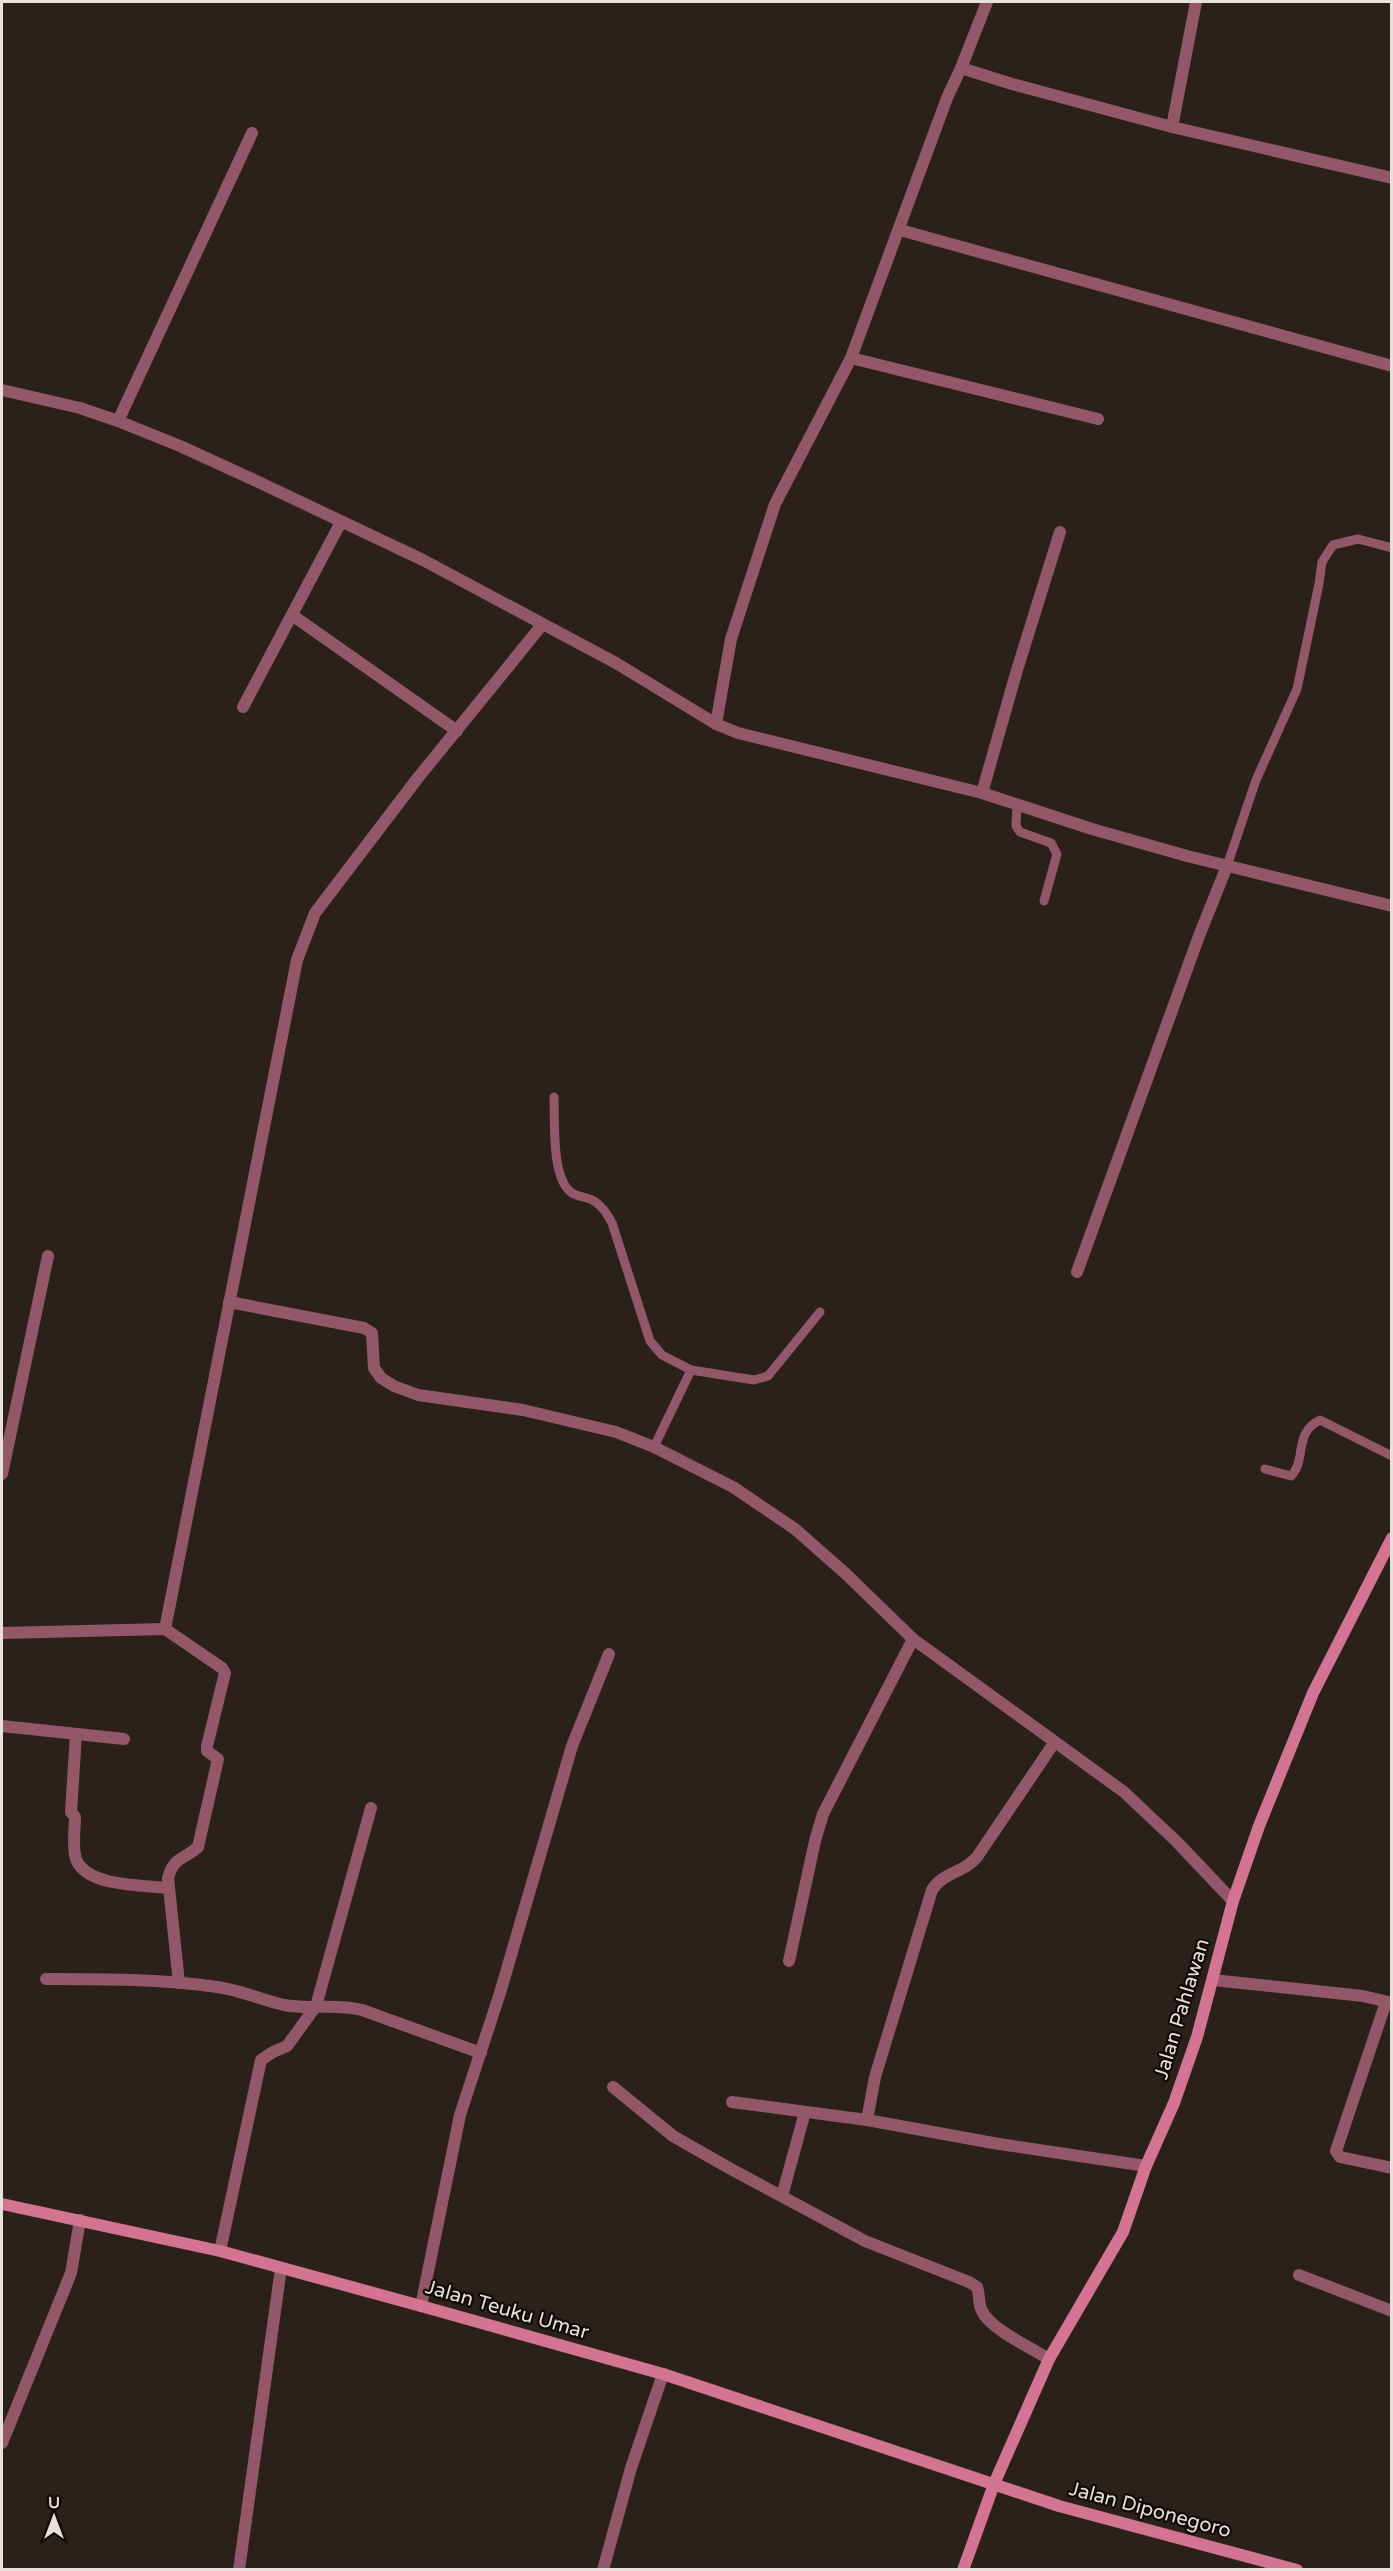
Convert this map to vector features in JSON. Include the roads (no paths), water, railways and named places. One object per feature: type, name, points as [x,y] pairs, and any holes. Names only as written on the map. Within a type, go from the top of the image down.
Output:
[{"type":"main road","name":"Jalan Pahlawan","points":[[963,2570],[994,2484],[1049,2359],[1123,2232],[1146,2166],[1174,2103],[1197,2037],[1233,1901],[1259,1826],[1313,1693],[1392,1538]]},
{"type":"main road","name":"Jalan Teuku Umar","points":[[2,2204],[220,2251],[663,2374],[994,2484]]},
{"type":"main road","name":"Jalan Diponegoro","points":[[994,2484],[1059,2506],[1297,2570]]},
{"type":"street","points":[[716,724],[731,639],[775,504],[850,358],[900,230],[947,98],[987,2]]},
{"type":"street","points":[[1173,127],[1196,2]]},
{"type":"street","points":[[961,68],[1173,127],[1392,178]]},
{"type":"street","points":[[117,421],[252,133]]},
{"type":"street","points":[[900,230],[1392,366]]},
{"type":"street","points":[[850,358],[1098,419]]},
{"type":"street","points":[[2,390],[80,408],[180,446],[423,560],[616,663],[716,724],[772,743],[982,793],[1092,829],[1227,866],[1392,906]]},
{"type":"street","points":[[243,707],[341,522]]},
{"type":"street","points":[[982,793],[1060,532]]},
{"type":"street","points":[[292,615],[457,731]]},
{"type":"street","points":[[165,1629],[297,960],[304,937],[315,914],[542,625]]},
{"type":"street","points":[[1077,1272],[1195,947],[1227,866]]},
{"type":"street","points":[[2,1474],[48,1256]]},
{"type":"street","points":[[229,1302],[364,1328],[372,1333],[374,1368],[381,1378],[418,1395],[523,1410],[616,1432],[654,1447],[733,1487],[795,1529],[846,1574],[913,1639],[1124,1792],[1177,1842],[1233,1901]]},
{"type":"street","points":[[2,1633],[165,1629],[222,1668],[225,1673],[207,1746],[207,1751],[218,1760],[198,1847],[171,1866],[168,1878],[179,1983]]},
{"type":"street","points":[[789,1961],[814,1841],[823,1814],[913,1639]]},
{"type":"street","points":[[421,2306],[460,2115],[528,1900],[572,1746],[609,1654]]},
{"type":"street","points":[[2,1726],[124,1739]]},
{"type":"street","points":[[76,1734],[71,1812],[75,1817],[75,1857],[80,1866],[101,1881],[169,1888]]},
{"type":"street","points":[[867,2120],[878,2067],[932,1890],[938,1881],[969,1866],[977,1857],[1054,1743]]},
{"type":"street","points":[[220,2251],[261,2060],[287,2046],[316,2006],[371,1808]]},
{"type":"street","points":[[46,1979],[122,1979],[220,1987],[284,2005],[329,2005],[362,2010],[481,2053]]},
{"type":"street","points":[[1213,1980],[1363,1996],[1389,2002],[1336,2151],[1340,2157],[1392,2168]]},
{"type":"street","points":[[613,2087],[673,2136],[782,2196],[865,2241],[969,2282],[977,2287],[981,2310],[985,2316],[1049,2359]]},
{"type":"street","points":[[732,2102],[867,2120],[993,2143],[1146,2166]]},
{"type":"street","points":[[782,2196],[806,2112]]},
{"type":"street","points":[[2,2443],[71,2273],[80,2220]]},
{"type":"street","points":[[239,2570],[281,2268]]},
{"type":"street","points":[[1299,2275],[1392,2311]]},
{"type":"street","points":[[603,2570],[631,2468],[663,2374]]},
{"type":"lane","points":[[1227,866],[1256,780],[1297,689],[1322,562],[1333,545],[1358,539],[1392,548]]},
{"type":"lane","points":[[1017,805],[1016,826],[1020,832],[1051,843],[1058,854],[1044,901]]},
{"type":"lane","points":[[554,1097],[558,1172],[564,1185],[572,1193],[594,1201],[607,1213],[650,1341],[662,1355],[692,1370],[754,1380],[762,1379],[768,1376],[820,1312]]},
{"type":"lane","points":[[654,1447],[692,1370]]},
{"type":"lane","points":[[1265,1469],[1291,1476],[1296,1471],[1306,1431],[1311,1424],[1320,1420],[1392,1456]]}]
